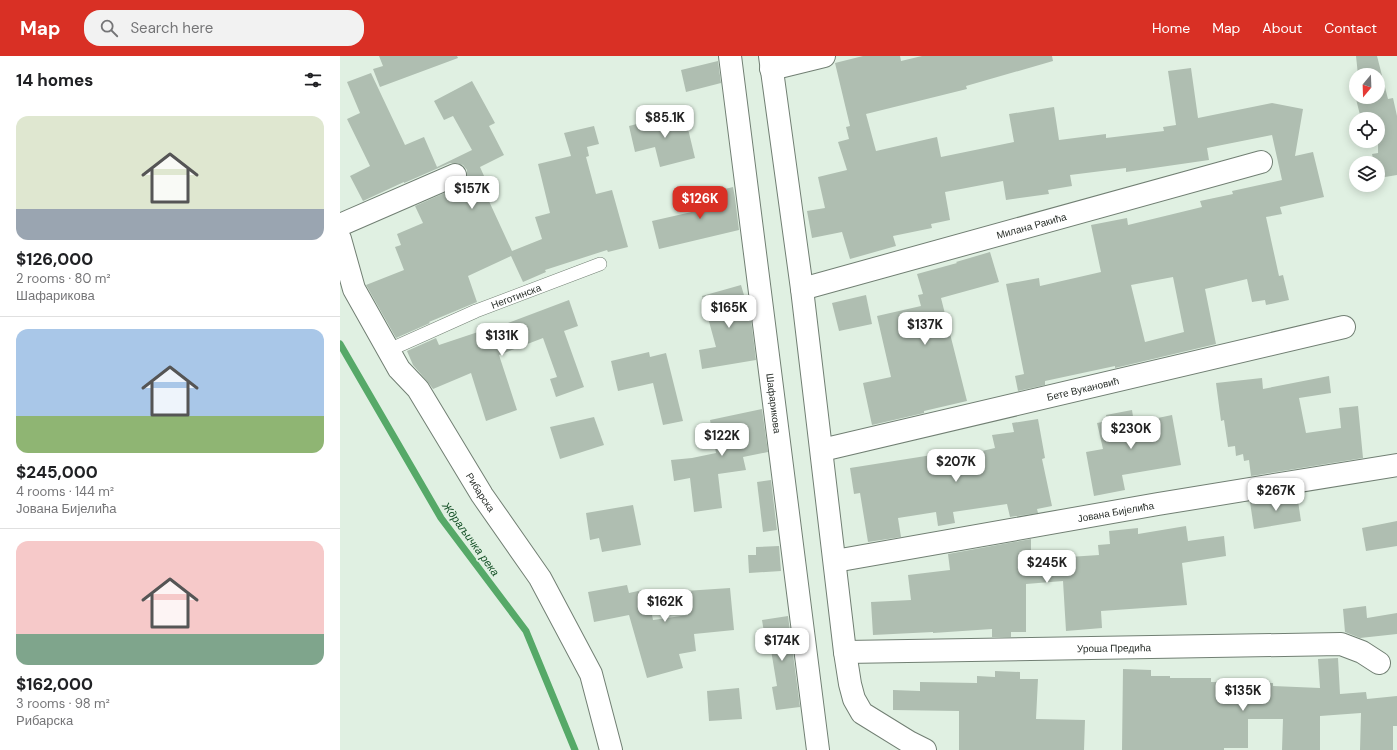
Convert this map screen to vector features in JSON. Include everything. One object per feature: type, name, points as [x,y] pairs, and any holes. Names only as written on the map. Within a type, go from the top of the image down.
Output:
[{"type":"street","name":"Шафарикова","points":[[730,56],[818,750]]},
{"type":"street","points":[[824,56],[771,63],[802,289],[845,652],[854,699],[862,713],[909,742],[925,750]]},
{"type":"street","name":"Милана Ракића","points":[[802,289],[1261,162]]},
{"type":"street","points":[[340,225],[455,175]]},
{"type":"street","name":"Рибарска","points":[[340,239],[354,289],[399,369],[418,389],[482,495],[540,578],[591,674],[611,750]]},
{"type":"street","name":"Бете Вукановић","points":[[822,450],[1344,327]]},
{"type":"street","name":"Јована Бијелића","points":[[835,561],[1143,507],[1397,465]]},
{"type":"street","name":"Уроша Предића","points":[[845,652],[1340,644],[1362,652],[1379,663]]},
{"type":"lane","name":"Неготинска","points":[[389,350],[476,311],[600,264]]},
{"type":"building","points":[[379,56],[457,56],[458,58],[380,87],[373,69],[383,66]]},
{"type":"building","points":[[863,56],[900,56],[901,61],[922,56],[1052,56],[1053,61],[966,86],[967,89],[866,114],[876,151],[937,137],[941,157],[1014,142],[1009,114],[1054,107],[1059,140],[1106,134],[1106,138],[1164,131],[1163,127],[1176,125],[1168,71],[1191,68],[1198,118],[1272,103],[1303,109],[1295,156],[1313,152],[1324,197],[1280,207],[1282,214],[1266,217],[1279,276],[1283,275],[1289,300],[1266,305],[1265,300],[1252,302],[1247,279],[1205,289],[1216,344],[1115,368],[1115,366],[1045,381],[1045,385],[1018,391],[1015,376],[1024,374],[1006,284],[1039,278],[1040,286],[1101,272],[1091,225],[1127,218],[1128,225],[1202,207],[1200,201],[1233,194],[1232,191],[1282,180],[1272,135],[1207,148],[1209,160],[1126,172],[1126,168],[1070,175],[1072,186],[1048,190],[1049,194],[1006,200],[1003,181],[945,192],[950,220],[931,224],[932,228],[893,236],[896,246],[850,259],[842,232],[812,238],[807,211],[825,208],[818,177],[847,170],[838,142],[849,139],[846,127],[850,126],[835,63]],"holes":[[[1173,277],[1184,332],[1145,342],[1131,285]]]},
{"type":"building","points":[[1356,56],[1377,56],[1380,68],[1357,68]]},
{"type":"building","points":[[718,61],[721,83],[686,92],[681,70]]},
{"type":"building","points":[[371,73],[405,145],[424,137],[437,167],[472,150],[453,116],[444,120],[434,101],[472,81],[495,123],[489,126],[504,155],[480,167],[493,196],[488,199],[512,251],[542,239],[535,217],[550,213],[538,164],[571,156],[564,133],[594,126],[599,144],[587,147],[589,156],[586,157],[596,194],[612,190],[628,247],[608,252],[607,250],[545,270],[546,272],[523,282],[511,256],[468,276],[477,302],[429,322],[430,323],[396,338],[366,285],[404,270],[395,247],[401,245],[397,234],[423,223],[415,206],[460,186],[465,182],[467,170],[463,165],[450,163],[363,201],[350,176],[370,166],[347,119],[360,113],[347,82]]},
{"type":"building","points":[[1385,87],[1388,99],[1393,98],[1397,116],[1397,175],[1385,177],[1385,156],[1372,156],[1372,154],[1378,153],[1378,148],[1385,148],[1385,112],[1359,112],[1357,104],[1385,104]]},
{"type":"building","points":[[684,112],[695,158],[660,167],[655,147],[635,152],[629,126]]},
{"type":"building","points":[[733,187],[739,230],[659,249],[652,221],[696,211],[693,197]]},
{"type":"building","points":[[990,252],[999,282],[941,298],[967,401],[872,425],[863,383],[891,377],[877,316],[921,306],[918,295],[923,294],[917,274]]},
{"type":"building","points":[[741,285],[751,319],[756,360],[702,369],[699,350],[716,347],[702,296]]},
{"type":"building","points":[[866,295],[872,324],[839,331],[832,303]]},
{"type":"building","points":[[569,300],[578,326],[564,331],[584,387],[556,397],[550,379],[557,377],[543,338],[499,355],[517,410],[486,421],[471,373],[433,389],[413,365],[407,351],[436,338],[439,345],[487,329],[487,331]]},
{"type":"building","points":[[649,352],[650,357],[666,353],[683,421],[663,425],[653,383],[618,391],[611,361]]},
{"type":"building","points":[[1329,376],[1331,393],[1299,398],[1306,433],[1341,428],[1339,408],[1358,406],[1363,458],[1251,476],[1249,460],[1244,461],[1243,454],[1236,456],[1235,446],[1228,447],[1224,420],[1221,421],[1216,383],[1262,378],[1263,389]]},
{"type":"building","points":[[762,409],[768,452],[743,457],[746,470],[718,474],[722,508],[694,512],[690,478],[674,481],[671,460],[692,458],[716,453],[710,420]]},
{"type":"building","points":[[1132,410],[1134,423],[1172,415],[1181,465],[1122,475],[1125,490],[1094,496],[1086,452],[1103,449],[1097,423],[1107,421],[1106,415]]},
{"type":"building","points":[[594,417],[604,445],[560,459],[550,427]]},
{"type":"building","points":[[1038,419],[1045,458],[1042,459],[1052,506],[1037,509],[1038,513],[1010,517],[1007,504],[953,512],[955,523],[938,526],[936,512],[898,518],[901,537],[868,542],[860,493],[854,494],[850,468],[932,455],[934,462],[995,448],[992,435],[1014,432],[1012,423]]},
{"type":"building","points":[[771,480],[777,530],[763,532],[757,482]]},
{"type":"building","points":[[1297,494],[1301,521],[1254,529],[1250,502]]},
{"type":"building","points":[[633,505],[641,545],[602,552],[599,538],[590,540],[586,513]]},
{"type":"building","points":[[1397,521],[1397,546],[1366,551],[1362,528]]},
{"type":"building","points":[[1186,526],[1188,541],[1224,536],[1226,556],[1182,563],[1187,605],[1101,611],[1102,628],[1066,631],[1063,581],[1026,584],[1026,632],[1011,632],[1011,637],[992,637],[992,629],[873,635],[871,602],[911,600],[908,575],[950,570],[948,554],[1031,539],[1031,551],[1038,551],[1039,559],[1099,555],[1098,545],[1110,544],[1109,531],[1138,528],[1138,534]]},
{"type":"building","points":[[779,546],[781,571],[749,573],[748,555],[756,555],[756,547]]},
{"type":"building","points":[[627,585],[629,593],[647,589],[653,620],[688,615],[685,591],[730,588],[734,630],[694,634],[696,651],[679,654],[683,668],[647,678],[629,615],[594,622],[588,592]]},
{"type":"building","points":[[1366,606],[1367,618],[1397,613],[1397,634],[1360,638],[1345,632],[1343,609]]},
{"type":"building","points":[[788,616],[800,707],[776,710],[772,687],[777,686],[771,650],[767,651],[762,620]]},
{"type":"building","points":[[1338,658],[1340,694],[1366,692],[1367,699],[1397,696],[1397,726],[1393,726],[1393,750],[1360,750],[1361,713],[1320,716],[1320,750],[1282,750],[1283,719],[1248,719],[1248,748],[1224,748],[1224,750],[1122,750],[1123,669],[1151,670],[1151,676],[1170,676],[1170,678],[1211,678],[1211,682],[1273,683],[1273,686],[1320,688],[1318,659]]},
{"type":"building","points":[[995,671],[1020,672],[1020,679],[1038,679],[1036,719],[1085,720],[1084,750],[959,750],[959,711],[893,710],[893,690],[920,691],[920,682],[977,683],[977,676],[995,677]]},
{"type":"building","points":[[739,688],[742,719],[709,721],[707,691]]},
{"type":"waterway","name":"Ждраљичка река","points":[[340,344],[441,518],[526,631],[575,750]]}]
